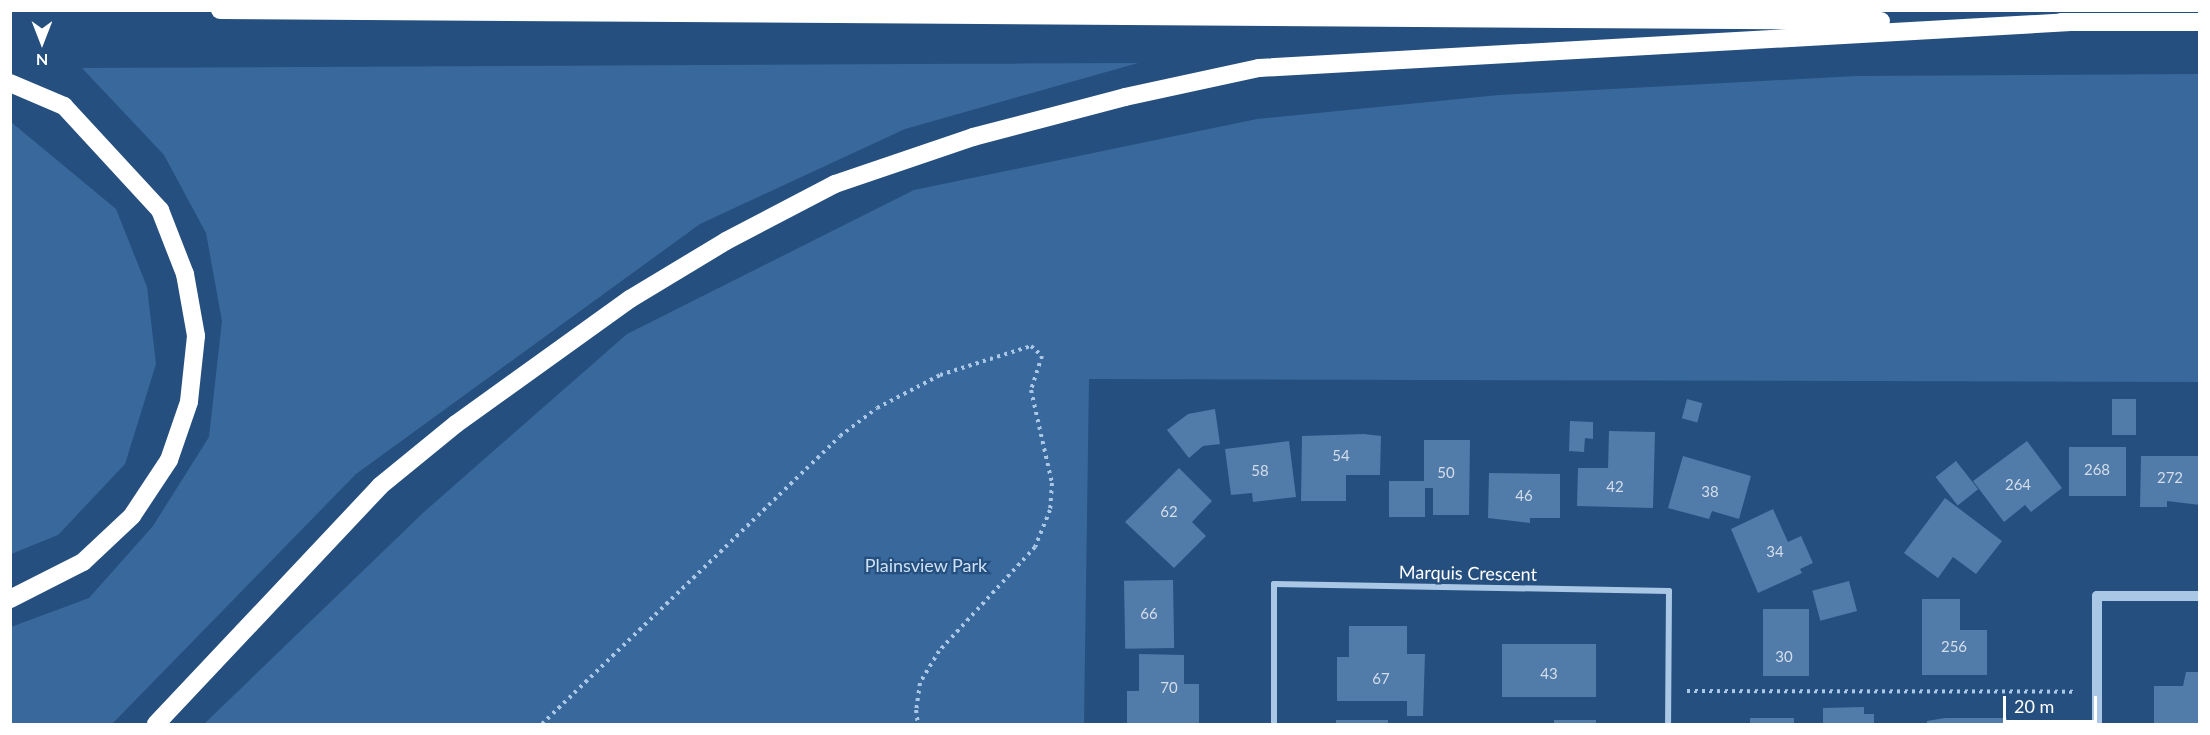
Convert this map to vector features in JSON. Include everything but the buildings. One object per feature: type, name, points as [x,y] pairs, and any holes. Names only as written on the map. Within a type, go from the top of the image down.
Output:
[{"type":"highway","points":[[220,10],[2199,22]]},
{"type":"highway","points":[[156,724],[380,486],[456,424],[630,299],[726,241],[835,184],[973,137],[1259,68],[2071,22]]},
{"type":"highway","points":[[10,83],[64,106],[160,210],[185,274],[196,336],[189,402],[169,460],[132,516],[82,562],[10,599]]},
{"type":"street","name":"Marquis Crescent","points":[[1274,724],[1274,584],[1669,591],[1668,724]]},
{"type":"street","points":[[2097,724],[2097,596],[2199,596]]},
{"type":"path","points":[[542,724],[840,436],[878,408],[940,375],[1030,346],[1042,356],[1030,390],[1053,483],[1050,510],[1035,547],[939,651],[920,683],[916,710],[918,724]]},
{"type":"path","points":[[1668,691],[2097,692]]},
{"type":"green space","points":[[1138,63],[905,129],[700,224],[356,474],[112,724],[11,724],[11,627],[89,598],[153,526],[209,437],[222,321],[206,233],[164,155],[82,68]]},
{"type":"green space","name":"Plainsview Park","points":[[2199,74],[2199,382],[1089,379],[1084,724],[204,724],[424,512],[627,334],[914,190],[1257,119],[1499,95],[1856,76]]},
{"type":"green space","points":[[11,122],[116,209],[147,287],[156,364],[125,464],[58,535],[11,554]]}]
